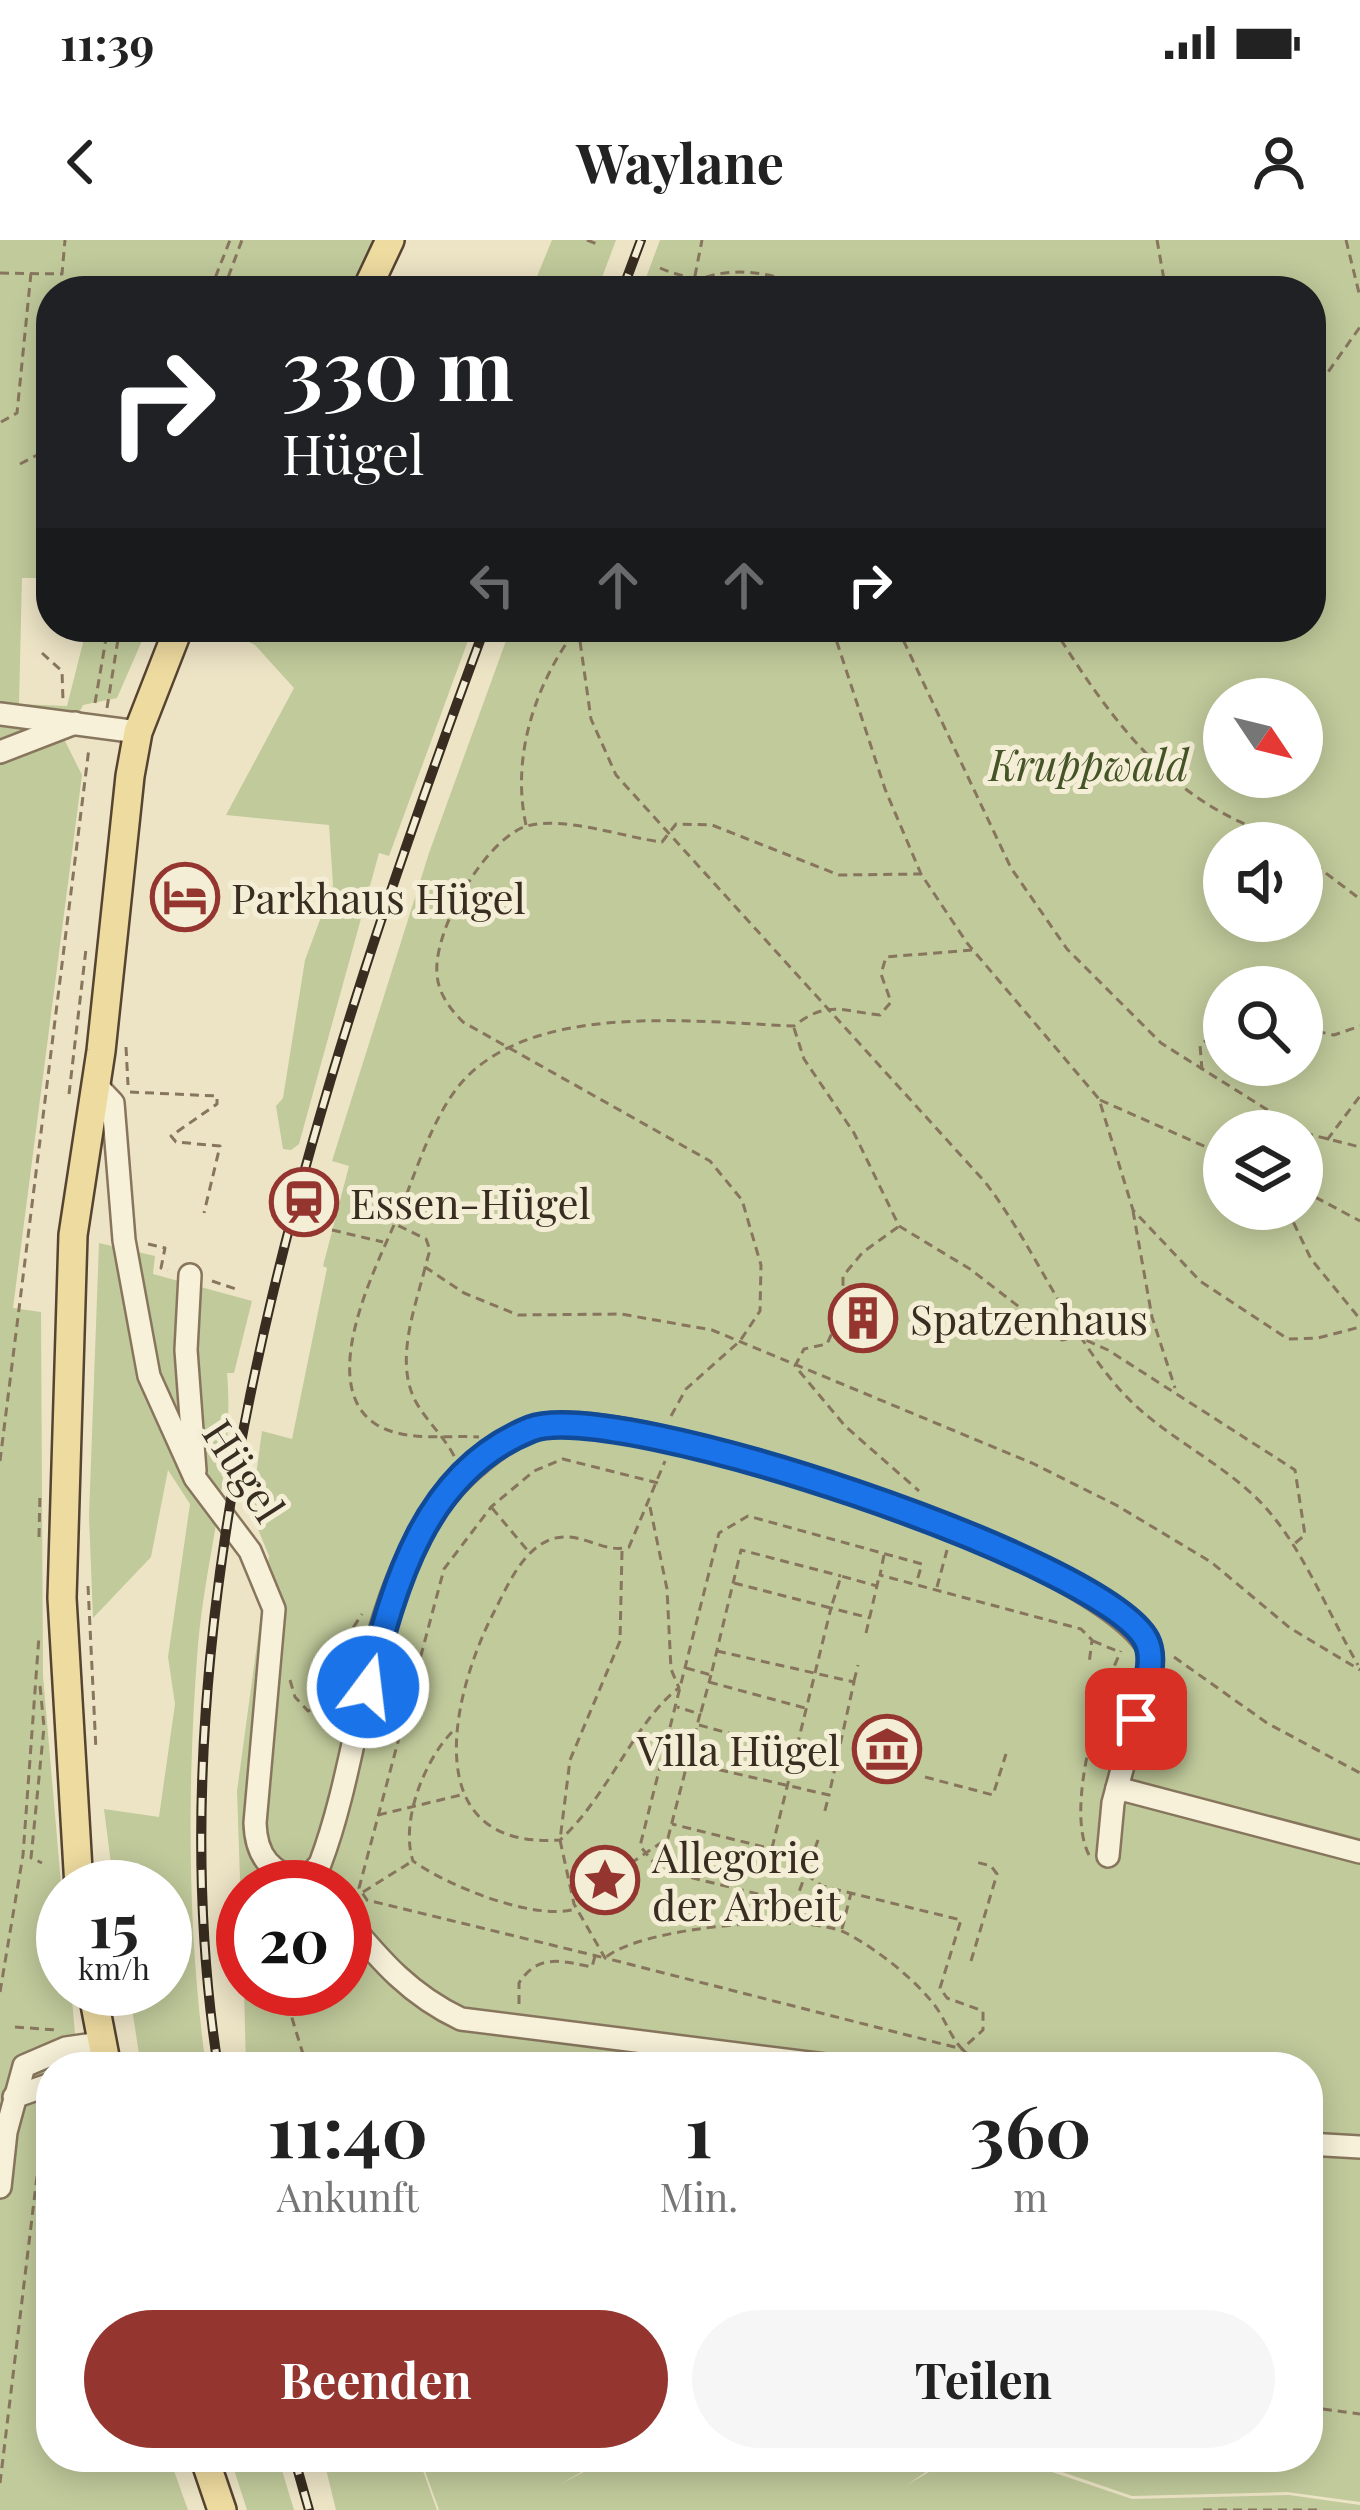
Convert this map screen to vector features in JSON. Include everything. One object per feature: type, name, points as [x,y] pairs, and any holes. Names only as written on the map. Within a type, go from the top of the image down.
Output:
[{"type":"main road","points":[[373,276],[390,240]]},
{"type":"main road","points":[[77,1860],[62,1598],[74,1211],[95,1084],[138,732],[173,642]]},
{"type":"main road","points":[[97,2016],[103,2052]]},
{"type":"main road","points":[[209,2472],[222,2510]]},
{"type":"street","points":[[0,715],[42,728],[84,724],[138,732]]},
{"type":"street","points":[[0,752],[42,728]]},
{"type":"street","points":[[31,767],[42,728]]},
{"type":"street","name":"Hügel","points":[[95,1084],[113,1103],[124,1240],[145,1358],[195,1478],[259,1565],[274,1609],[255,1839],[265,1860]]},
{"type":"street","points":[[190,1275],[186,1350],[195,1478]]},
{"type":"street","name":"Hügel","points":[[321,1860],[389,1603],[412,1544],[464,1476],[511,1439],[560,1423],[667,1439],[919,1517],[1047,1570],[1145,1636]]},
{"type":"street","points":[[1102,1859],[1152,1657],[1145,1636]]},
{"type":"street","points":[[1117,1788],[1360,1852]]},
{"type":"street","points":[[372,1951],[394,1978],[426,2002],[461,2019],[722,2052]]},
{"type":"street","points":[[57,2052],[66,2048],[88,2052]]},
{"type":"street","points":[[0,2187],[14,2097],[24,2066],[36,2061]]},
{"type":"street","points":[[14,2097],[36,2089]]},
{"type":"street","points":[[1323,2145],[1360,2147]]},
{"type":"path","points":[[0,272],[62,274],[65,240]]},
{"type":"path","points":[[216,276],[230,240]]},
{"type":"path","points":[[229,276],[242,240]]},
{"type":"path","points":[[587,240],[597,244]]},
{"type":"path","points":[[694,276],[702,240]]},
{"type":"path","points":[[1157,240],[1163,276]]},
{"type":"path","points":[[1346,240],[1360,297]]},
{"type":"path","points":[[660,268],[677,276]]},
{"type":"path","points":[[705,276],[713,272],[782,276]]},
{"type":"path","points":[[1,422],[17,413],[31,273]]},
{"type":"path","points":[[1326,374],[1360,327]]},
{"type":"path","points":[[20,464],[36,456]]},
{"type":"path","points":[[0,1460],[84,724],[104,642]]},
{"type":"path","points":[[84,724],[114,642]]},
{"type":"path","points":[[526,826],[521,774],[526,737],[545,682],[568,642]]},
{"type":"path","points":[[579,642],[583,686],[597,740],[616,775],[985,1182],[1017,1226],[1079,1337],[1150,1423],[1255,1495],[1291,1546],[1359,1668]]},
{"type":"path","points":[[837,642],[885,789],[921,874],[972,950],[1099,1100],[1133,1210],[1151,1317],[1174,1391]]},
{"type":"path","points":[[904,642],[990,828],[1032,902],[1106,993],[1202,1071],[1266,1110]]},
{"type":"path","points":[[1062,642],[1091,688],[1158,764],[1219,811],[1242,822]]},
{"type":"path","points":[[42,652],[62,671],[84,724]]},
{"type":"path","points":[[622,1550],[635,1540],[650,1508],[671,1415],[686,1389],[757,1320],[763,1286],[757,1243],[733,1183],[669,1136],[502,1047],[452,1011],[440,988],[438,960],[453,913],[497,845],[526,826],[596,830],[662,842],[676,824],[712,825],[783,858],[839,875],[921,874]]},
{"type":"path","points":[[1323,871],[1360,899]]},
{"type":"path","points":[[511,1439],[400,1433],[378,1425],[352,1391],[355,1329],[386,1243],[450,1098],[477,1066],[502,1047],[567,1031],[649,1022],[795,1026],[824,1006],[887,1013],[891,1002],[881,974],[886,958],[972,950]]},
{"type":"path","points":[[795,1026],[798,1047],[854,1133],[899,1226],[970,1269],[1062,1340],[1079,1337],[1174,1391],[1295,1470],[1305,1535],[1291,1546]]},
{"type":"path","points":[[1323,1033],[1334,1035],[1360,1026]]},
{"type":"path","points":[[1202,1071],[1203,1043]]},
{"type":"path","points":[[128,1091],[217,1096],[217,1104],[171,1136],[176,1142],[220,1146],[204,1213]]},
{"type":"path","points":[[1326,1142],[1360,1096]]},
{"type":"path","points":[[1099,1100],[1203,1146]]},
{"type":"path","points":[[1323,1141],[1360,1147]]},
{"type":"path","points":[[1323,1201],[1360,1221]]},
{"type":"path","points":[[1133,1210],[1200,1281],[1288,1339],[1318,1338],[1360,1327]]},
{"type":"path","points":[[395,1224],[426,1239],[425,1267],[409,1329],[407,1377],[415,1401],[444,1436],[464,1476]]},
{"type":"path","points":[[795,1366],[804,1349],[827,1344],[843,1309],[841,1286],[850,1266],[899,1226]]},
{"type":"path","points":[[332,1230],[386,1243]]},
{"type":"path","points":[[1297,1230],[1311,1259],[1360,1319]]},
{"type":"path","points":[[140,1242],[165,1248],[161,1268],[239,1289]]},
{"type":"path","points":[[425,1267],[464,1293],[518,1315],[644,1316],[740,1341],[1013,1455],[1116,1504],[1211,1562],[1290,1628],[1359,1668]]},
{"type":"path","points":[[795,1366],[845,1426],[918,1489],[919,1517]]},
{"type":"path","points":[[368,1860],[444,1569],[491,1507],[534,1471],[563,1459],[658,1483]]},
{"type":"path","points":[[491,1507],[530,1553]]},
{"type":"path","points":[[650,1508],[667,1589],[671,1669],[679,1688]]},
{"type":"path","points":[[818,1840],[803,1872],[796,1903],[660,1870],[646,1857],[642,1833],[719,1533],[748,1516],[922,1564],[916,1584]]},
{"type":"path","points":[[560,1840],[508,1838],[471,1808],[454,1731],[461,1692],[485,1628],[530,1553],[549,1540],[569,1536],[622,1550]]},
{"type":"path","points":[[605,1958],[566,1881],[560,1840],[571,1760],[620,1641],[622,1550]]},
{"type":"path","points":[[618,1873],[663,1846],[672,1824],[740,1550],[877,1586]]},
{"type":"path","points":[[936,1588],[946,1553]]},
{"type":"path","points":[[866,1633],[885,1554]]},
{"type":"path","points":[[880,1574],[1082,1628],[1092,1640],[1119,1652]]},
{"type":"path","points":[[772,1849],[841,1576]]},
{"type":"path","points":[[87,1578],[97,1768]]},
{"type":"path","points":[[733,1583],[870,1618]]},
{"type":"path","points":[[287,1670],[299,1704],[313,1711],[353,1627],[374,1604],[389,1603]]},
{"type":"path","points":[[1102,1859],[1086,1852],[1079,1828],[1080,1795],[1119,1652],[1145,1636],[1267,1723],[1360,1773]]},
{"type":"path","points":[[1089,1664],[1092,1640]]},
{"type":"path","points":[[717,1651],[854,1682]]},
{"type":"path","points":[[824,1814],[858,1665]]},
{"type":"path","points":[[684,1668],[711,1675]]},
{"type":"path","points":[[0,1992],[22,1855],[39,1678],[44,1727],[31,1858],[36,1860]]},
{"type":"path","points":[[709,1682],[806,1708]]},
{"type":"path","points":[[560,1840],[605,1790],[662,1700],[679,1688]]},
{"type":"path","points":[[675,1707],[700,1714]]},
{"type":"path","points":[[698,1725],[796,1751]]},
{"type":"path","points":[[454,1731],[428,1769],[416,1803],[407,1836],[413,1861],[469,1892],[548,1910],[577,1909]]},
{"type":"path","points":[[926,1777],[993,1795],[1006,1754]]},
{"type":"path","points":[[688,1763],[829,1795]]},
{"type":"path","points":[[376,1816],[465,1794]]},
{"type":"path","points":[[672,1824],[772,1849],[822,1886],[961,1921],[941,1993]]},
{"type":"path","points":[[372,1886],[413,1861]]},
{"type":"path","points":[[971,1961],[997,1874],[992,1866],[976,1862]]},
{"type":"path","points":[[842,1931],[851,1893]]},
{"type":"path","points":[[372,1901],[962,2049]]},
{"type":"path","points":[[605,1958],[617,1947],[681,1929],[770,1926],[842,1931],[922,1993],[965,2052]]},
{"type":"path","points":[[526,2015],[519,1983],[534,1965],[556,1960],[592,1966],[595,1956]]},
{"type":"path","points":[[922,1993],[941,1993],[983,2012],[983,2030],[962,2049]]},
{"type":"path","points":[[291,2016],[302,2052]]},
{"type":"path","points":[[15,2027],[66,2031]]},
{"type":"path","points":[[0,2483],[36,2181]]},
{"type":"path","points":[[1323,2409],[1360,2414]]},
{"type":"path","points":[[1203,2510],[1319,2510]]},
{"type":"green space","points":[[0,240],[378,240],[358,276],[36,276],[36,578],[22,578],[19,704],[67,706],[83,642],[141,642],[117,698],[83,705],[65,741],[82,775],[13,1308],[41,1312],[43,1676],[59,1860],[36,1860],[36,2016],[73,2016],[77,2052],[36,2052],[36,2472],[174,2472],[188,2510],[0,2510]]},
{"type":"green space","points":[[552,240],[616,240],[603,276],[537,276]]},
{"type":"green space","name":"Kruppwald","points":[[660,240],[1360,240],[1360,2502],[1287,2492],[1132,2496],[1062,2472],[1323,2472],[1323,2052],[246,2052],[245,2016],[372,2016],[372,1860],[239,1860],[237,1791],[269,1556],[251,1512],[262,1431],[292,1439],[327,1268],[323,1266],[349,1166],[332,1161],[429,853],[506,642],[1326,642],[1326,276],[647,276]]},
{"type":"green space","points":[[249,642],[467,642],[389,856],[379,853],[299,1144],[291,1150],[283,1149],[276,1106],[283,1098],[305,960],[333,885],[329,825],[226,815],[294,688]]},
{"type":"green space","points":[[99,1243],[155,1256],[153,1274],[252,1301],[234,1373],[227,1373],[227,1442],[194,1697],[192,1860],[111,1860],[104,1809],[159,1817],[175,1704],[168,1657],[190,1504],[168,1470],[151,1557],[93,1618],[89,1516]]},
{"type":"green space","points":[[192,1910],[204,2052],[139,2052],[133,2016],[192,2016]]},
{"type":"green space","points":[[235,2472],[283,2472],[294,2510],[247,2510]]},
{"type":"green space","points":[[327,2472],[423,2472],[437,2510],[336,2510]]},
{"type":"green space","points":[[425,2472],[581,2472],[559,2485],[584,2472],[925,2472],[907,2485],[929,2472],[1052,2472],[1132,2499],[1289,2495],[1360,2505],[1360,2510],[439,2510]]},
{"type":"railway","points":[[628,276],[641,240]]},
{"type":"railway","points":[[217,2052],[202,1888],[206,1704],[228,1519],[263,1334],[310,1151],[365,970],[480,642]]},
{"type":"railway","points":[[298,2472],[309,2510]]},
{"type":"place","name":"Parkhaus Hügel","points":[[185,897]]},
{"type":"place","name":"Essen-Hügel","points":[[304,1202]]},
{"type":"place","name":"Spatzenhaus","points":[[863,1318]]},
{"type":"place","name":"Villa Hügel","points":[[887,1749]]},
{"type":"place","name":"Allegorie der Arbeit","points":[[605,1880]]},
{"type":"route","points":[[368,1687],[401,1569],[443,1497],[511,1439],[535,1427],[588,1424],[667,1439],[803,1477],[899,1509],[1047,1570],[1145,1636],[1152,1657],[1136,1719]]}]
